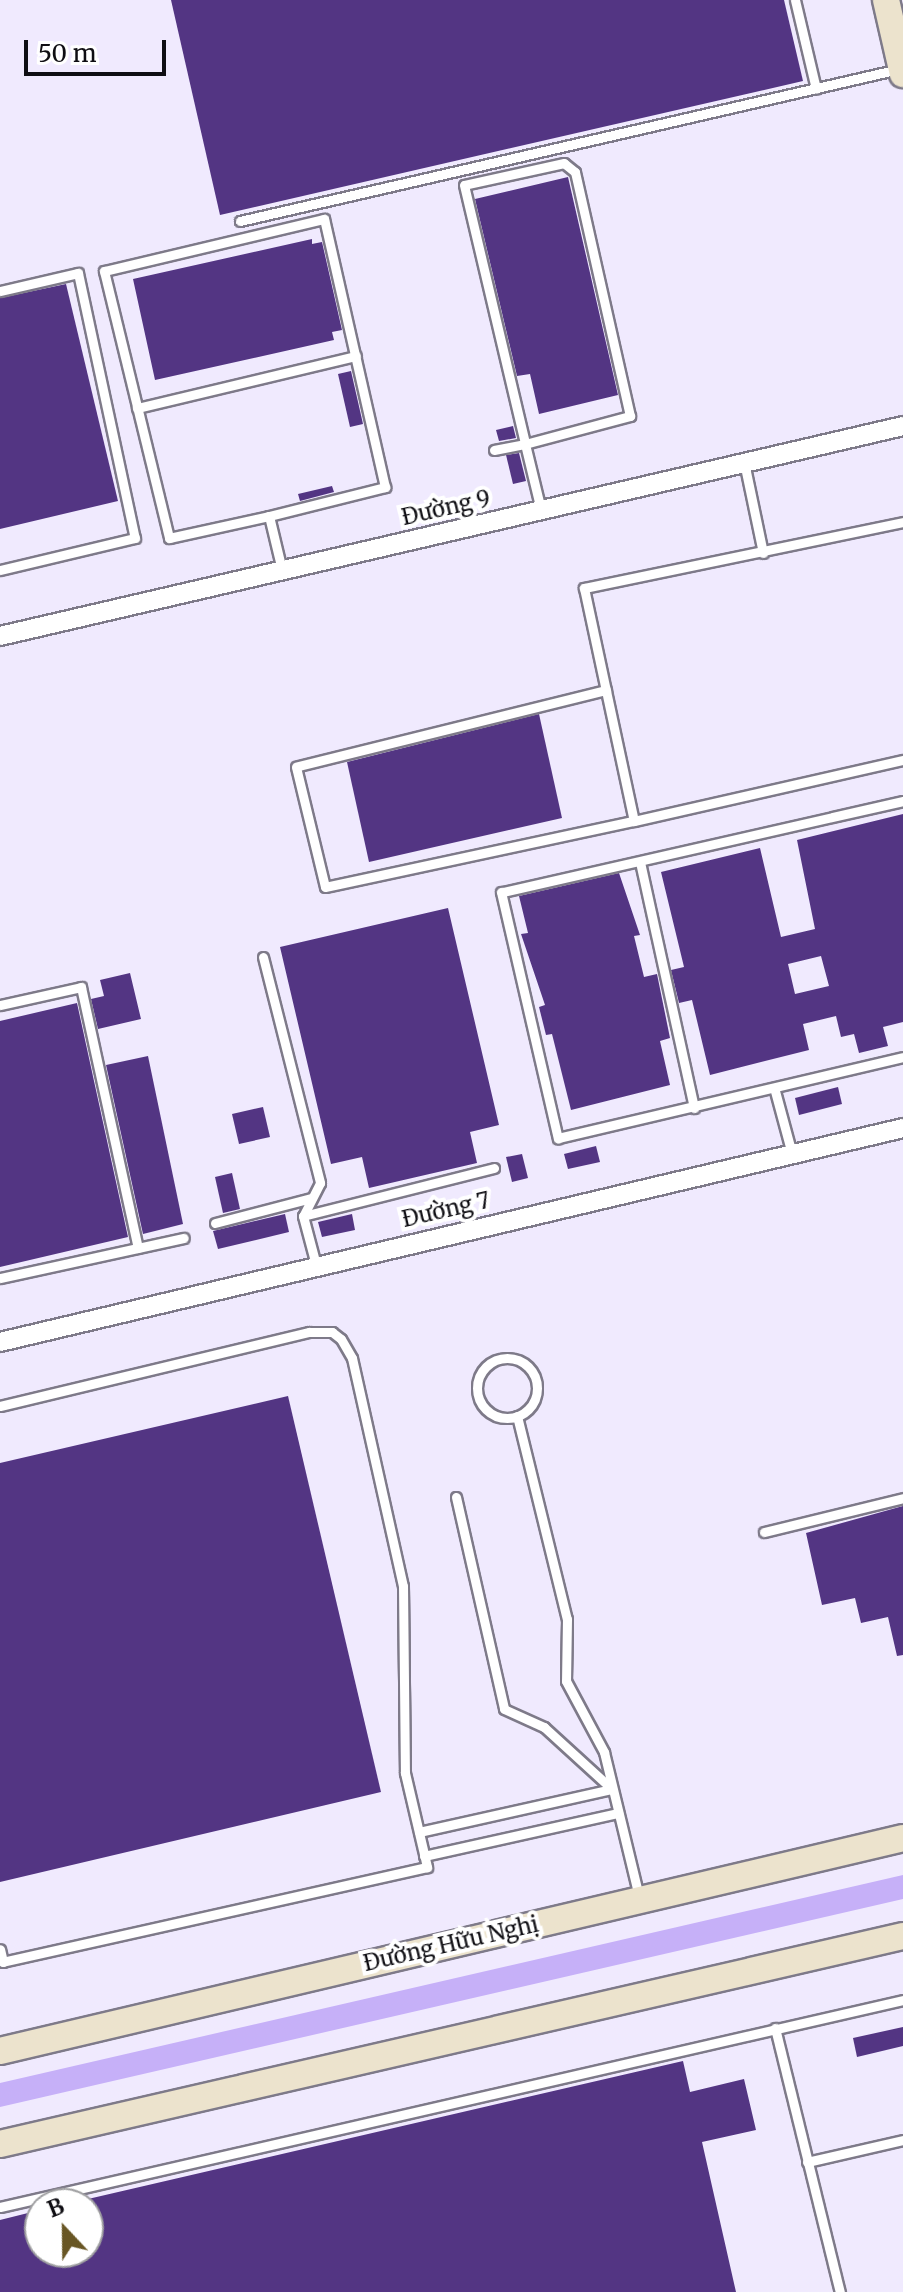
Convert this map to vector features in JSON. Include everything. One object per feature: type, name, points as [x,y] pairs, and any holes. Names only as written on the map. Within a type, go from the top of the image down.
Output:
[{"type":"main road","points":[[886,0],[902,71]]},
{"type":"main road","name":"Đường Hữu Nghị","points":[[0,2051],[903,1838]]},
{"type":"main road","points":[[0,2144],[903,1936]]},
{"type":"street","name":"Đường 9","points":[[0,636],[903,426]]},
{"type":"street","name":"Đường 7","points":[[0,1342],[903,1128]]},
{"type":"lane","points":[[795,0],[816,89]]},
{"type":"lane","points":[[240,221],[902,71]]},
{"type":"lane","points":[[494,450],[525,444],[630,416],[575,172],[564,163],[464,185],[525,444],[541,510]]},
{"type":"lane","points":[[324,219],[385,487],[169,538],[137,408],[104,271],[324,219]]},
{"type":"lane","points":[[0,291],[78,273],[135,538],[0,570]]},
{"type":"lane","points":[[137,408],[356,356]]},
{"type":"lane","points":[[744,462],[763,553]]},
{"type":"lane","points":[[269,516],[282,570]]},
{"type":"lane","points":[[634,821],[584,588],[903,522]]},
{"type":"lane","points":[[606,690],[296,767],[325,887],[903,760]]},
{"type":"lane","points":[[903,801],[501,892],[558,1138],[775,1091],[903,1057]]},
{"type":"lane","points":[[640,862],[694,1108]]},
{"type":"lane","points":[[263,957],[320,1183],[303,1216],[316,1265]]},
{"type":"lane","points":[[0,1005],[81,987],[138,1248]]},
{"type":"lane","points":[[775,1091],[792,1154]]},
{"type":"lane","points":[[303,1216],[494,1168]]},
{"type":"lane","points":[[215,1223],[312,1198]]},
{"type":"lane","points":[[0,1278],[184,1238]]},
{"type":"lane","points":[[0,1406],[309,1332],[332,1332],[341,1339],[352,1358],[403,1586],[405,1773],[427,1867],[3,1962],[0,1949]]},
{"type":"lane","points":[[501,1359],[520,1361],[537,1385],[533,1404],[517,1416],[489,1412],[478,1396],[484,1369],[501,1359]]},
{"type":"lane","points":[[517,1416],[564,1598],[566,1681],[604,1752],[639,1900]]},
{"type":"lane","points":[[456,1497],[504,1709],[544,1727],[612,1789]]},
{"type":"lane","points":[[764,1532],[903,1498]]},
{"type":"lane","points":[[419,1832],[612,1789]]},
{"type":"lane","points":[[424,1856],[618,1813]]},
{"type":"lane","points":[[0,2207],[903,2000]]},
{"type":"lane","points":[[775,2028],[840,2292]]},
{"type":"lane","points":[[807,2162],[903,2140]]},
{"type":"shaded area","points":[[0,0],[903,0],[903,2292],[0,2292]]},
{"type":"shaded area","points":[[903,1875],[903,1899],[0,2107],[0,2083]]},
{"type":"building","points":[[171,0],[784,0],[803,81],[220,215]]},
{"type":"building","points":[[568,177],[618,395],[539,414],[530,374],[517,376],[475,199]]},
{"type":"building","points":[[312,239],[312,244],[322,242],[342,330],[332,332],[334,340],[155,380],[133,279]]},
{"type":"building","points":[[66,284],[118,501],[0,529],[0,298]]},
{"type":"building","points":[[351,371],[363,424],[350,427],[338,374]]},
{"type":"building","points":[[513,426],[516,438],[499,441],[496,430]]},
{"type":"building","points":[[519,453],[526,481],[513,484],[506,455]]},
{"type":"building","points":[[332,486],[334,492],[300,501],[298,494]]},
{"type":"building","points":[[539,714],[562,818],[369,862],[347,762]]},
{"type":"building","points":[[903,814],[903,1022],[883,1027],[888,1046],[859,1053],[854,1034],[841,1037],[836,1016],[803,1024],[809,1050],[710,1075],[692,1000],[679,1003],[671,970],[684,967],[661,872],[760,848],[781,937],[815,929],[797,840]],"holes":[[[821,956],[829,986],[795,994],[788,964]]]},
{"type":"building","points":[[619,873],[640,935],[634,936],[644,977],[657,974],[670,1038],[660,1041],[670,1085],[571,1110],[552,1034],[546,1035],[539,1007],[545,1005],[521,934],[528,933],[519,896]]},
{"type":"building","points":[[448,908],[499,1125],[470,1132],[477,1163],[369,1188],[362,1157],[331,1164],[280,947]]},
{"type":"building","points":[[130,973],[141,1019],[98,1029],[91,999],[104,996],[100,980]]},
{"type":"building","points":[[77,1003],[128,1237],[0,1267],[0,1021]]},
{"type":"building","points":[[148,1056],[183,1224],[143,1234],[106,1065]]},
{"type":"building","points":[[838,1087],[842,1104],[799,1115],[795,1098]]},
{"type":"building","points":[[263,1107],[270,1137],[239,1144],[232,1114]]},
{"type":"building","points":[[596,1146],[600,1162],[568,1169],[564,1154]]},
{"type":"building","points":[[522,1154],[528,1178],[512,1182],[506,1157]]},
{"type":"building","points":[[232,1173],[240,1209],[223,1213],[215,1177]]},
{"type":"building","points":[[285,1214],[289,1232],[218,1249],[213,1231]]},
{"type":"building","points":[[352,1214],[355,1230],[322,1237],[318,1222]]},
{"type":"building","points":[[288,1396],[381,1792],[0,1882],[0,1463]]},
{"type":"building","points":[[903,1506],[903,1655],[897,1656],[888,1617],[861,1623],[855,1598],[822,1605],[806,1533]]},
{"type":"building","points":[[903,2027],[903,2046],[857,2057],[853,2038]]},
{"type":"building","points":[[683,2061],[690,2092],[744,2079],[756,2130],[702,2142],[736,2292],[0,2292],[0,2220],[24,2214],[24,2268],[104,2268],[104,2195]]}]
